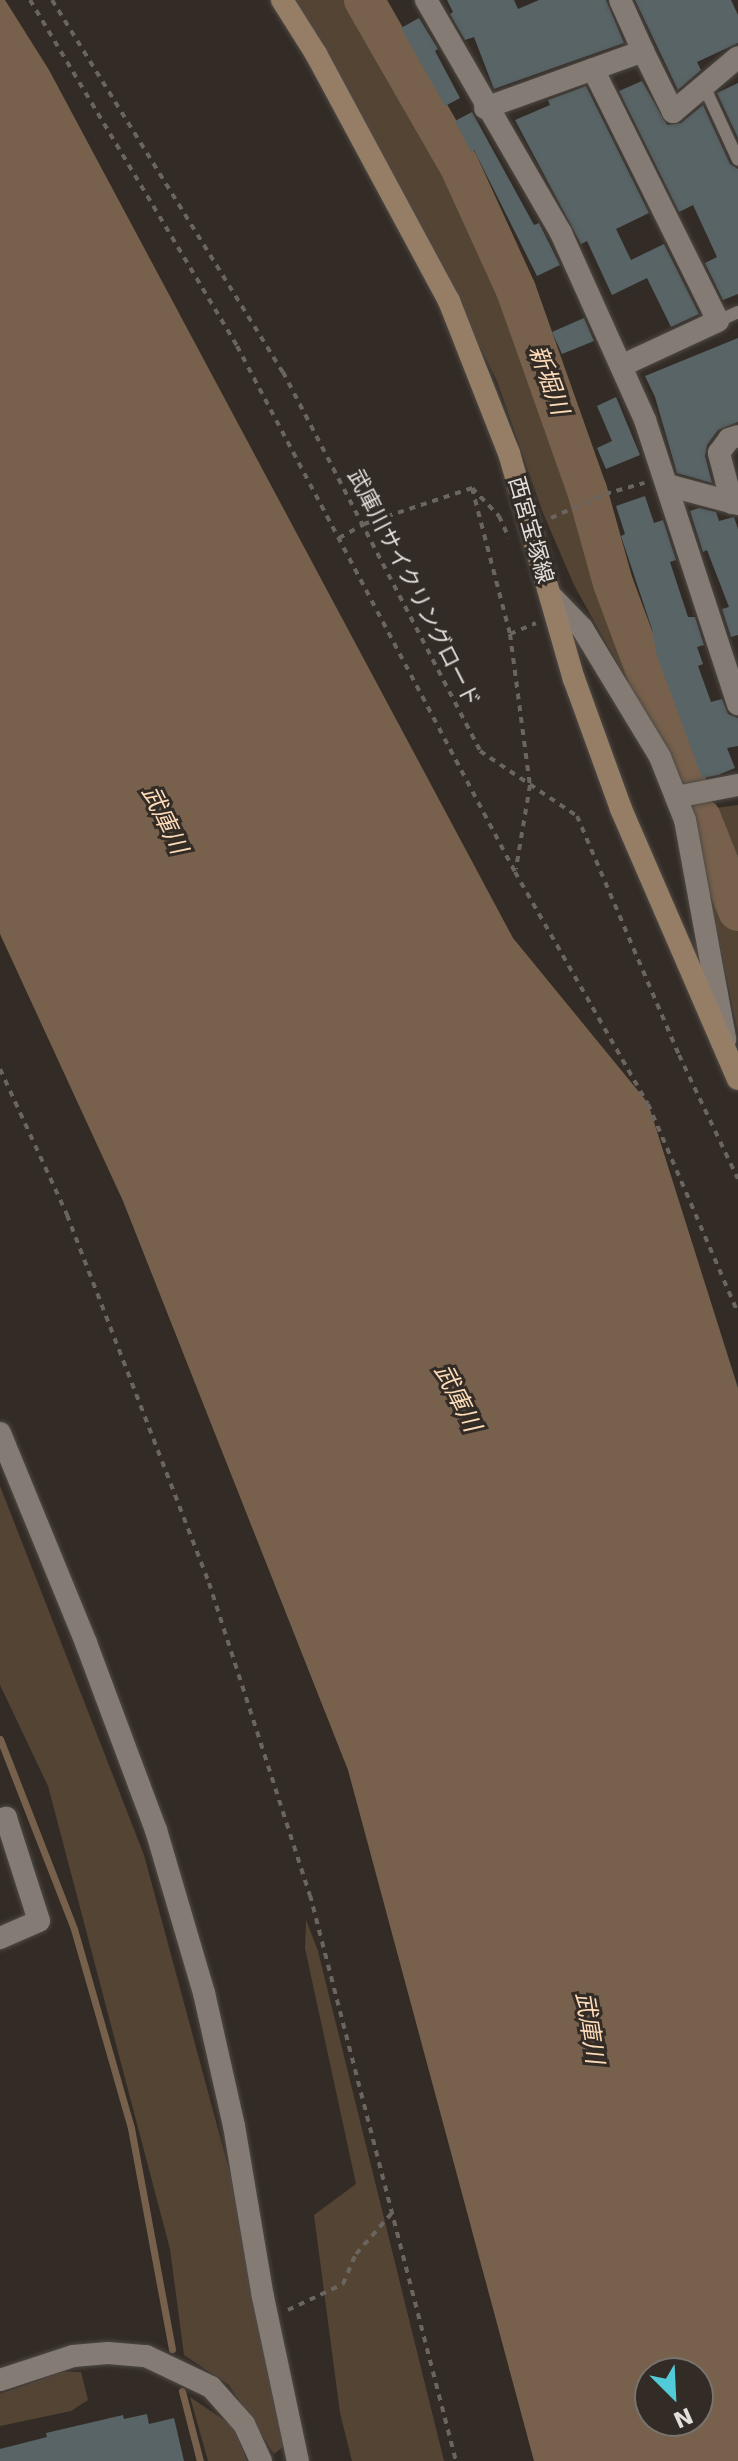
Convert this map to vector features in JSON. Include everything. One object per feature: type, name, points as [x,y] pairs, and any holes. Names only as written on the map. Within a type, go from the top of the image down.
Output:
[{"type":"main road","name":"西宮宝塚線","points":[[282,0],[316,54],[449,301],[509,453],[574,679],[621,809],[734,1069]]},
{"type":"street","points":[[426,0],[485,108],[561,233],[621,366],[731,655],[738,704]]},
{"type":"street","points":[[620,0],[673,112],[737,62]]},
{"type":"street","points":[[485,108],[643,51]]},
{"type":"street","points":[[593,69],[728,316],[621,366]]},
{"type":"street","points":[[735,504],[719,453],[729,439],[738,436]]},
{"type":"street","points":[[666,482],[735,504]]},
{"type":"street","points":[[551,596],[582,628],[660,757],[685,820],[734,1069]]},
{"type":"street","points":[[676,797],[738,785]]},
{"type":"street","points":[[0,1433],[86,1643],[156,1830],[204,1993],[234,2126],[267,2318],[298,2461]]},
{"type":"street","points":[[0,1821],[6,1818],[39,1921],[0,1938]]},
{"type":"street","points":[[0,2380],[73,2356],[108,2353],[146,2356],[211,2387],[244,2424],[261,2461]]},
{"type":"lane","points":[[704,86],[738,160]]},
{"type":"path","points":[[30,0],[237,346],[515,872],[648,1104],[738,1313]]},
{"type":"path","name":"武庫川サイクリングロード","points":[[52,0],[283,372],[480,751],[577,816],[679,1055],[738,1179]]},
{"type":"path","points":[[542,522],[605,494],[666,482]]},
{"type":"path","points":[[339,538],[364,524],[472,488]]},
{"type":"path","points":[[472,488],[510,634],[530,785],[515,872]]},
{"type":"path","points":[[472,488],[499,516],[515,551]]},
{"type":"path","points":[[510,634],[536,625],[534,616]]},
{"type":"path","points":[[0,1069],[67,1215],[209,1583],[310,1895],[456,2461]]},
{"type":"path","points":[[267,2318],[343,2284],[356,2254],[392,2213]]},
{"type":"shaded area","points":[[293,0],[350,0],[456,183],[510,307],[651,699],[640,704],[574,585],[543,513],[497,381],[378,146]]},
{"type":"shaded area","points":[[738,805],[738,896],[707,809]]},
{"type":"shaded area","points":[[713,868],[731,911],[738,910],[738,1033],[704,870]]},
{"type":"shaded area","points":[[0,1486],[144,1855],[238,2203],[283,2447],[274,2454],[229,2385],[184,2355],[170,2249],[48,1786],[0,1685]]},
{"type":"shaded area","points":[[306,1920],[318,1951],[444,2461],[352,2461],[340,2413],[314,2215],[356,2184],[305,1948]]},
{"type":"shaded area","points":[[62,2372],[81,2372],[88,2400],[71,2411],[0,2426],[0,2394]]},
{"type":"shaded area","points":[[190,2397],[233,2426],[247,2461],[208,2461]]},
{"type":"water","name":"武庫川","points":[[0,0],[5,0],[49,70],[513,938],[648,1103],[738,1388],[738,2461],[534,2461],[348,1770],[123,1201],[0,934]]},
{"type":"building","points":[[447,0],[514,0],[518,9],[539,0],[606,0],[624,43],[494,89],[474,37],[465,40],[450,14],[453,12]]},
{"type":"building","points":[[635,0],[731,0],[738,15],[738,43],[697,62],[701,70],[678,90]]},
{"type":"building","points":[[419,18],[438,49],[435,51],[460,98],[445,106],[401,28]]},
{"type":"building","points":[[642,81],[667,125],[681,123],[703,105],[730,164],[738,169],[738,294],[723,300],[705,263],[717,257],[693,205],[679,212],[619,91]]},
{"type":"building","points":[[738,83],[738,138],[717,93]]},
{"type":"building","points":[[586,86],[649,213],[616,229],[631,260],[664,244],[699,314],[671,327],[647,278],[612,295],[587,241],[581,244],[515,120],[550,105],[548,100]]},
{"type":"building","points":[[472,112],[534,225],[539,223],[560,265],[537,276],[474,150],[471,152],[455,121]]},
{"type":"building","points":[[584,318],[594,341],[562,354],[552,332]]},
{"type":"building","points":[[738,338],[738,422],[718,430],[707,445],[705,456],[712,483],[677,473],[655,397],[645,376]]},
{"type":"building","points":[[616,397],[640,455],[606,469],[597,448],[612,441],[597,406]]},
{"type":"building","points":[[645,496],[654,523],[663,520],[676,560],[670,562],[688,617],[695,617],[704,645],[697,647],[703,664],[698,666],[711,702],[722,699],[728,714],[738,718],[738,746],[727,748],[735,768],[718,775],[702,778],[656,653],[652,629],[621,536],[625,534],[616,506]]},
{"type":"building","points":[[699,508],[716,512],[719,521],[734,517],[738,529],[738,635],[731,637],[722,609],[729,607],[707,550],[703,552],[690,511]]},
{"type":"building","points":[[147,2414],[149,2424],[174,2418],[184,2461],[0,2461],[0,2449],[47,2437],[46,2433],[123,2415],[124,2419]]},
{"type":"waterway","name":"新堀川","points":[[364,0],[459,165],[516,290],[587,490],[613,583],[686,779]]},
{"type":"waterway","name":"新堀川","points":[[701,818],[738,911]]},
{"type":"waterway","points":[[0,1739],[74,1929],[131,2128],[172,2349]]},
{"type":"waterway","points":[[182,2391],[200,2461]]}]
